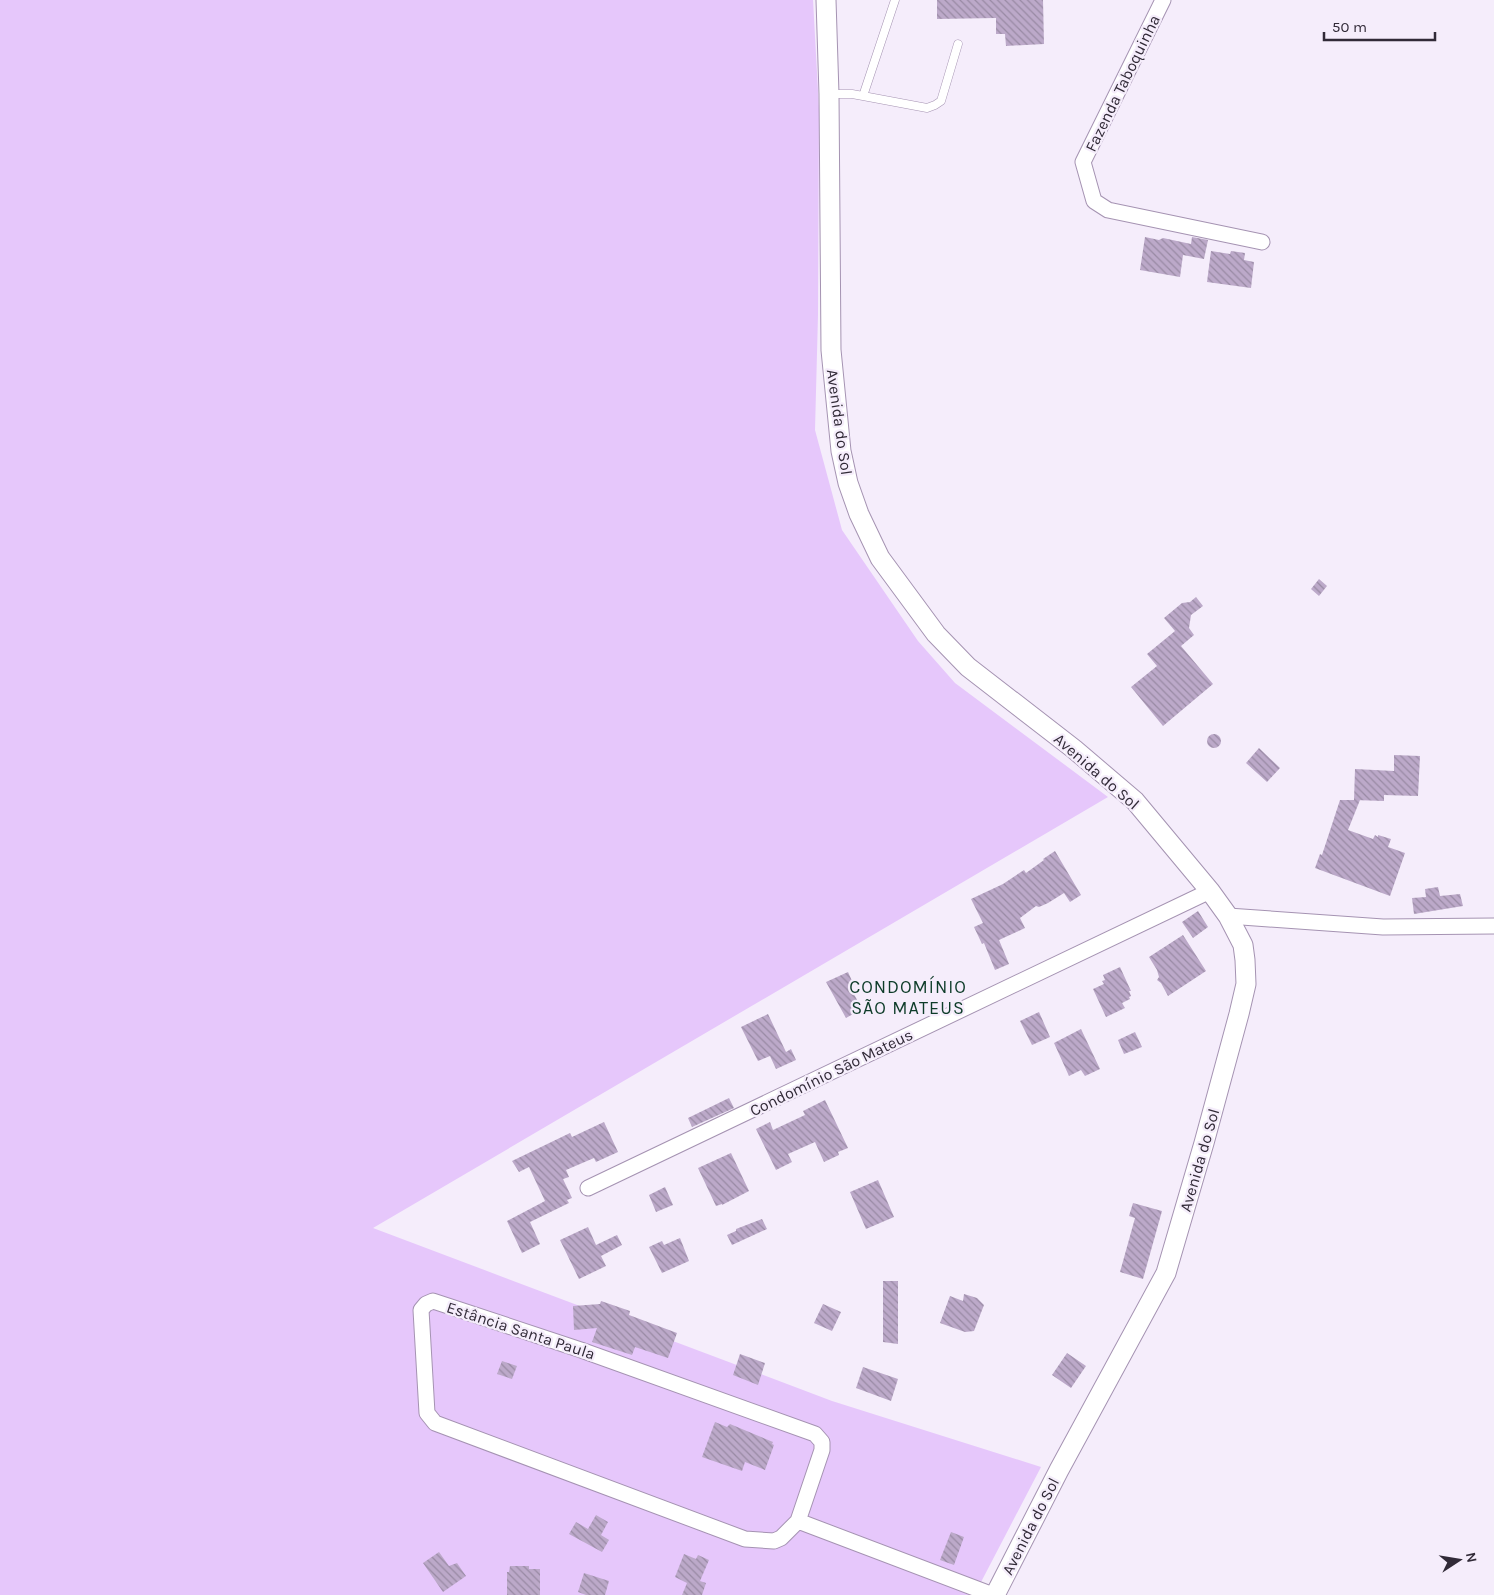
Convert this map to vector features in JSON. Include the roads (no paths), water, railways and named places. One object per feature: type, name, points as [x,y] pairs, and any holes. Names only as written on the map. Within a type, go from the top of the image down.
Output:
[{"type":"street","name":"Avenida do Sol","points":[[826,0],[829,94],[831,350],[838,431],[848,483],[859,514],[880,558],[936,634],[968,667],[1074,749],[1135,801],[1210,891],[1228,916],[1242,945],[1245,960],[1246,984],[1204,1143],[1166,1274],[1059,1470],[994,1595]]},
{"type":"street","name":"Fazenda Taboquinha","points":[[1163,0],[1084,162],[1094,201],[1108,210],[1262,242]]},
{"type":"street","name":"Condomínio São Mateus","points":[[588,1188],[1210,891]]},
{"type":"street","points":[[1228,916],[1383,927],[1494,926]]},
{"type":"street","name":"Estância Santa Paula","points":[[433,1301],[580,1350],[815,1434],[822,1442],[822,1450],[798,1521],[781,1538],[774,1541],[745,1539],[435,1423],[427,1413],[421,1310],[426,1304],[433,1301]]},
{"type":"street","points":[[798,1521],[994,1595]]},
{"type":"lane","points":[[862,96],[895,0]]},
{"type":"lane","points":[[829,94],[852,94],[927,108],[935,105],[941,101],[958,44]]},
{"type":"district","name":"CONDOMÍNIO SÃO MATEUS","points":[[908,998]]}]
